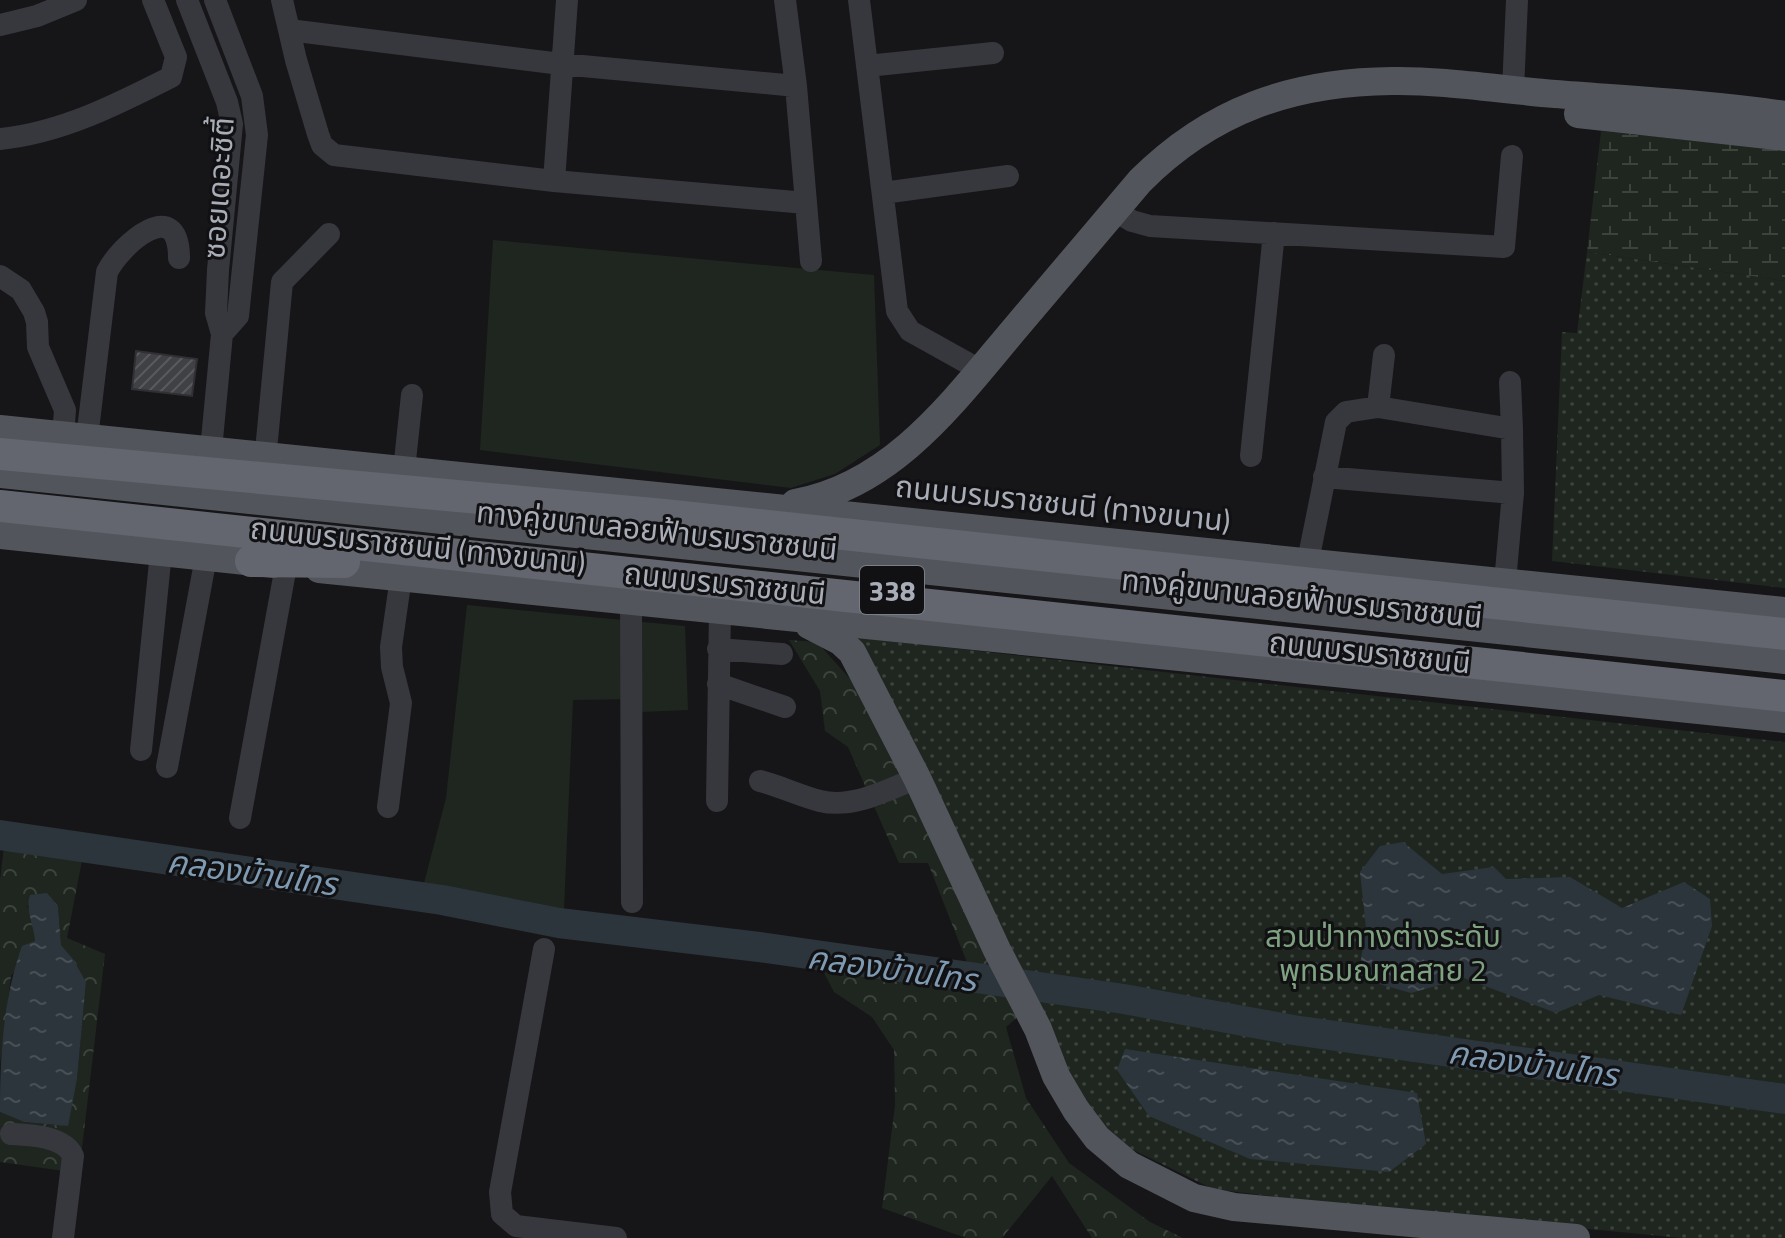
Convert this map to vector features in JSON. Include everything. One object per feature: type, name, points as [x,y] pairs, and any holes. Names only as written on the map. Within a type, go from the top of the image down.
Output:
[{"type":"highway","points":[[271,448],[293,466],[387,482],[484,491],[520,501]]},
{"type":"highway","name":"ถนนบรมราชชนนี","points":[[0,454],[520,501],[1785,634]]},
{"type":"highway","name":"ถนนบรมราชชนนี","points":[[0,506],[1785,696]]},
{"type":"highway","points":[[251,561],[531,563]]},
{"type":"main road","points":[[1394,80],[1423,94],[1465,102],[1785,137]]},
{"type":"main road","points":[[772,507],[831,494],[876,471],[923,434],[1159,162],[1202,129],[1225,116],[1288,94],[1394,80],[1785,115]]},
{"type":"main road","name":"ถนนบรมราชชนนี (ทางขนาน)","points":[[0,429],[211,450],[271,448],[404,470],[1785,611]]},
{"type":"main road","name":"ทางคู่ขนานลอยฟ้าบรมราชชนนี","points":[[0,474],[1785,660]]},
{"type":"main road","name":"ทางคู่ขนานลอยฟ้าบรมราชชนนี","points":[[0,495],[1785,682]]},
{"type":"main road","name":"ถนนบรมราชชนนี (ทางขนาน)","points":[[0,535],[1785,719]]},
{"type":"main road","points":[[795,619],[840,641],[852,652],[917,778],[997,950],[1038,1029],[1056,1076],[1097,1138],[1129,1165],[1160,1184],[1194,1198],[1234,1207],[1480,1234],[1576,1238]]},
{"type":"street","points":[[0,25],[37,16],[76,0]]},
{"type":"street","points":[[0,139],[56,127],[115,106],[171,77],[176,57],[153,0]]},
{"type":"street","name":"ซอยเดอะซิตี้","points":[[187,0],[227,102],[232,124],[218,270],[216,313],[222,334],[211,450]]},
{"type":"street","name":"ซอยเดอะซิตี้","points":[[215,0],[252,96],[257,135],[238,316],[222,334]]},
{"type":"street","points":[[282,0],[318,134],[322,145],[334,155],[554,181],[806,203]]},
{"type":"street","points":[[554,181],[567,0]]},
{"type":"street","points":[[785,0],[796,86],[811,261]]},
{"type":"street","points":[[859,0],[897,311],[910,331],[980,370]]},
{"type":"street","points":[[1513,90],[1517,0]]},
{"type":"street","points":[[289,30],[561,64],[796,86]]},
{"type":"street","points":[[867,66],[993,53]]},
{"type":"street","points":[[1115,211],[1132,221],[1150,226],[1504,247],[1512,156]]},
{"type":"street","points":[[883,193],[1008,176]]},
{"type":"street","points":[[75,437],[107,272],[114,257],[142,232],[154,226],[165,227],[174,233],[178,240],[179,258]]},
{"type":"street","points":[[1251,456],[1274,233]]},
{"type":"street","points":[[271,448],[282,282],[329,234]]},
{"type":"street","points":[[218,270],[242,272]]},
{"type":"street","points":[[0,276],[21,290],[34,312],[38,347],[75,437]]},
{"type":"street","points":[[1378,407],[1384,355]]},
{"type":"street","points":[[1505,582],[1513,493],[1510,382]]},
{"type":"street","points":[[404,470],[412,395]]},
{"type":"street","points":[[1308,561],[1331,437],[1340,415],[1378,407],[1512,429]]},
{"type":"street","points":[[1324,477],[1513,493]]},
{"type":"street","points":[[141,750],[161,552]]},
{"type":"street","points":[[167,767],[206,557]]},
{"type":"street","points":[[240,818],[286,566]]},
{"type":"street","points":[[388,807],[401,703],[392,667],[391,647],[401,577]]},
{"type":"street","points":[[631,601],[632,902]]},
{"type":"street","points":[[717,801],[720,611]]},
{"type":"street","points":[[718,649],[782,654]]},
{"type":"street","points":[[718,684],[785,707]]},
{"type":"street","points":[[760,781],[821,802],[845,802],[865,799],[917,778]]},
{"type":"street","points":[[544,949],[500,1192],[502,1214],[516,1226],[616,1238]]},
{"type":"street","points":[[11,1134],[35,1135],[62,1144],[71,1151],[73,1156],[63,1238]]},
{"type":"green space","points":[[1601,131],[1785,150],[1785,281],[1587,252]]},
{"type":"green space","points":[[493,240],[874,275],[880,445],[835,474],[791,488],[480,450]]},
{"type":"green space","points":[[1587,252],[1785,281],[1785,588],[1552,561],[1562,332],[1577,333]]},
{"type":"green space","points":[[467,605],[685,626],[688,710],[640,712],[640,699],[573,700],[564,910],[423,887],[446,798]]},
{"type":"green space","name":"สวนป่าทางต่างระดับ พุทธมณฑลสาย 2","points":[[854,637],[1785,742],[1785,1238],[1682,1238],[1213,1189],[1109,1138],[1061,1067]]},
{"type":"green space","points":[[789,640],[817,642],[859,689],[993,962],[970,970],[928,863],[899,863],[848,747],[825,731],[820,691]]},
{"type":"green space","points":[[4,847],[83,855],[67,938],[105,954],[79,1173],[0,1162],[0,1112],[24,1122],[67,1126],[77,1079],[86,982],[61,945],[58,906],[27,905],[34,924],[35,941],[11,976],[0,1064],[0,880]]},
{"type":"green space","points":[[821,967],[1007,991],[1020,1015],[1006,1027],[1026,1098],[1069,1163],[1150,1222],[1183,1238],[1092,1238],[1052,1176],[1002,1238],[966,1238],[882,1208],[895,1105],[894,1050],[872,1017],[834,992]]},
{"type":"water","points":[[1403,842],[1442,874],[1494,867],[1506,879],[1570,877],[1622,908],[1684,882],[1710,899],[1712,926],[1681,1015],[1599,995],[1556,1013],[1464,978],[1411,993],[1358,978],[1366,928],[1360,872],[1380,846]]},
{"type":"water","points":[[47,893],[58,906],[61,945],[86,982],[77,1079],[68,1126],[24,1122],[0,1112],[2,1049],[11,986],[22,946],[35,941],[29,912],[30,895]]},
{"type":"water","points":[[1125,1049],[1417,1093],[1426,1144],[1389,1172],[1250,1159],[1149,1116],[1117,1070]]},
{"type":"building","points":[[136,351],[197,359],[192,396],[132,389]]},
{"type":"waterway","name":"คลองบ้านไทร","points":[[0,835],[442,900],[559,923],[759,947],[1124,999],[1293,1030],[1785,1099]]}]
